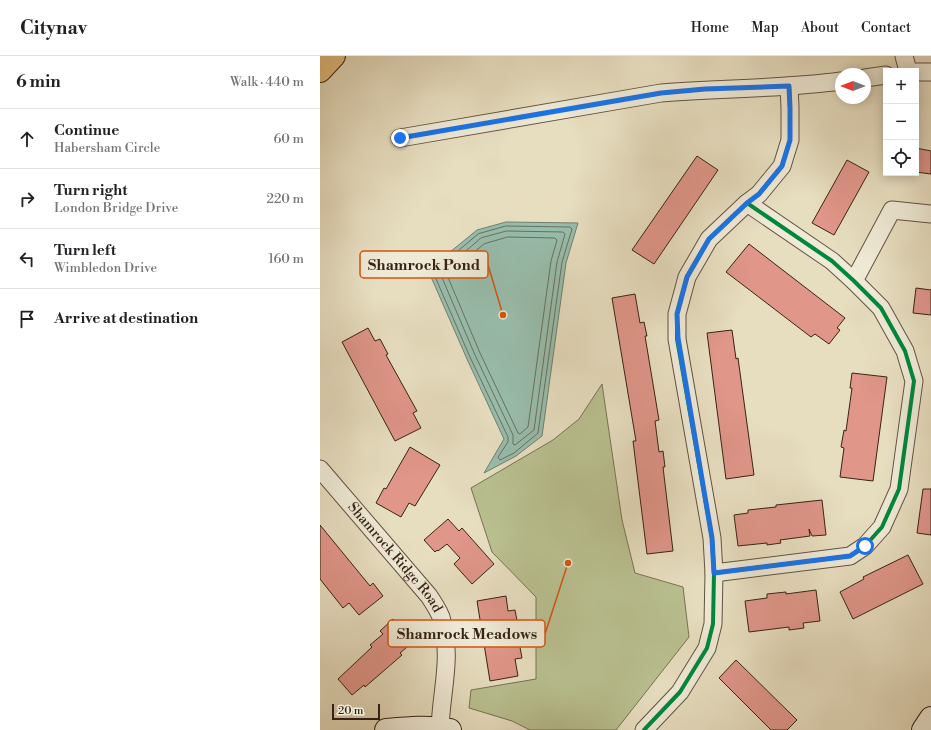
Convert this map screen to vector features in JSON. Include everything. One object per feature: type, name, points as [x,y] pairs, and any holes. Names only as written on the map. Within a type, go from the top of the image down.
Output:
[{"type":"highway","points":[[320,71],[334,56]]},
{"type":"street","points":[[904,56],[907,68]]},
{"type":"street","points":[[919,72],[931,72]]},
{"type":"street","points":[[871,77],[883,75]]},
{"type":"street","points":[[400,138],[661,93],[705,89],[804,86],[835,82]]},
{"type":"street","points":[[644,730],[680,692],[707,648],[713,624],[714,573],[712,538],[678,338],[677,314],[687,277],[709,239],[747,203],[759,194],[782,166],[790,140],[789,86]]},
{"type":"street","points":[[714,573],[850,556],[865,546],[882,527],[899,489],[914,381],[906,351],[881,308],[832,260],[747,203]]},
{"type":"street","points":[[854,281],[892,210],[931,214]]},
{"type":"street","name":"Shamrock Ridge Road","points":[[320,469],[429,596],[440,616],[447,647],[444,729]]},
{"type":"street","points":[[924,730],[931,718]]},
{"type":"street","points":[[386,730],[420,727],[444,729]]},
{"type":"shaded area","points":[[602,384],[622,520],[635,573],[683,587],[689,637],[616,730],[530,730],[512,721],[469,708],[471,690],[536,679],[536,597],[492,552],[471,488],[553,440],[579,419]]},
{"type":"water","points":[[506,222],[578,223],[566,263],[542,436],[516,456],[484,473],[504,439],[428,270],[477,230]]},
{"type":"building","points":[[919,149],[931,151],[931,174],[919,172]]},
{"type":"building","points":[[697,156],[718,170],[654,264],[632,250]]},
{"type":"building","points":[[847,160],[869,172],[834,235],[812,223]]},
{"type":"building","points":[[749,244],[845,318],[837,328],[840,330],[829,344],[815,334],[811,337],[726,272]]},
{"type":"building","points":[[916,288],[931,290],[931,315],[913,313]]},
{"type":"building","points":[[635,294],[640,323],[644,322],[647,336],[645,336],[659,420],[655,421],[659,452],[663,451],[665,467],[663,467],[673,551],[647,554],[633,441],[636,441],[612,298]]},
{"type":"building","points":[[368,328],[375,341],[380,339],[388,354],[386,355],[417,411],[413,413],[421,428],[395,441],[342,342]]},
{"type":"building","points":[[732,330],[736,359],[738,358],[754,475],[726,479],[707,333]]},
{"type":"building","points":[[852,373],[887,377],[873,481],[840,477],[844,448],[841,447],[844,430],[846,431],[852,388],[850,388]]},
{"type":"building","points":[[410,447],[440,465],[415,506],[409,503],[401,517],[376,503],[384,488],[386,489]]},
{"type":"building","points":[[923,489],[931,489],[931,535],[917,533]]},
{"type":"building","points":[[822,500],[826,535],[812,536],[809,529],[810,536],[780,540],[781,543],[738,546],[734,515],[748,513],[748,510],[776,507],[776,505]]},
{"type":"building","points":[[448,519],[459,531],[462,528],[494,564],[472,584],[454,564],[460,558],[447,544],[435,552],[424,540]]},
{"type":"building","points":[[320,525],[370,586],[373,583],[383,596],[359,615],[349,603],[343,608],[320,579]]},
{"type":"building","points":[[908,555],[923,584],[853,619],[840,592],[864,579],[863,577]]},
{"type":"building","points":[[816,590],[820,621],[803,623],[804,628],[789,630],[789,627],[749,632],[745,601],[767,598],[767,594],[786,592],[786,594]]},
{"type":"building","points":[[506,596],[508,611],[515,610],[518,626],[516,626],[522,658],[515,659],[518,676],[490,681],[477,601]]},
{"type":"building","points":[[393,619],[414,641],[400,653],[402,655],[365,687],[364,685],[352,695],[338,679],[372,647],[370,645],[383,634],[380,631]]},
{"type":"building","points":[[736,660],[797,720],[787,730],[771,730],[719,678]]},
{"type":"cycle path","points":[[644,730],[680,692],[707,648],[713,624],[714,573],[712,538],[677,339],[677,314],[687,277],[709,239],[747,203],[759,194],[782,166],[790,140],[789,86]]},
{"type":"cycle path","points":[[714,573],[850,556],[865,546],[882,527],[899,489],[914,381],[905,351],[881,308],[832,261],[747,203]]},
{"type":"place","name":"Shamrock Pond","points":[[503,315]]},
{"type":"place","name":"Shamrock Meadows","points":[[568,563]]},
{"type":"route","points":[[400,138],[661,93],[705,89],[789,86],[790,140],[782,166],[773,179],[759,194],[747,203],[709,239],[687,277],[677,314],[678,338],[712,538],[714,573],[850,556],[865,546]]}]
